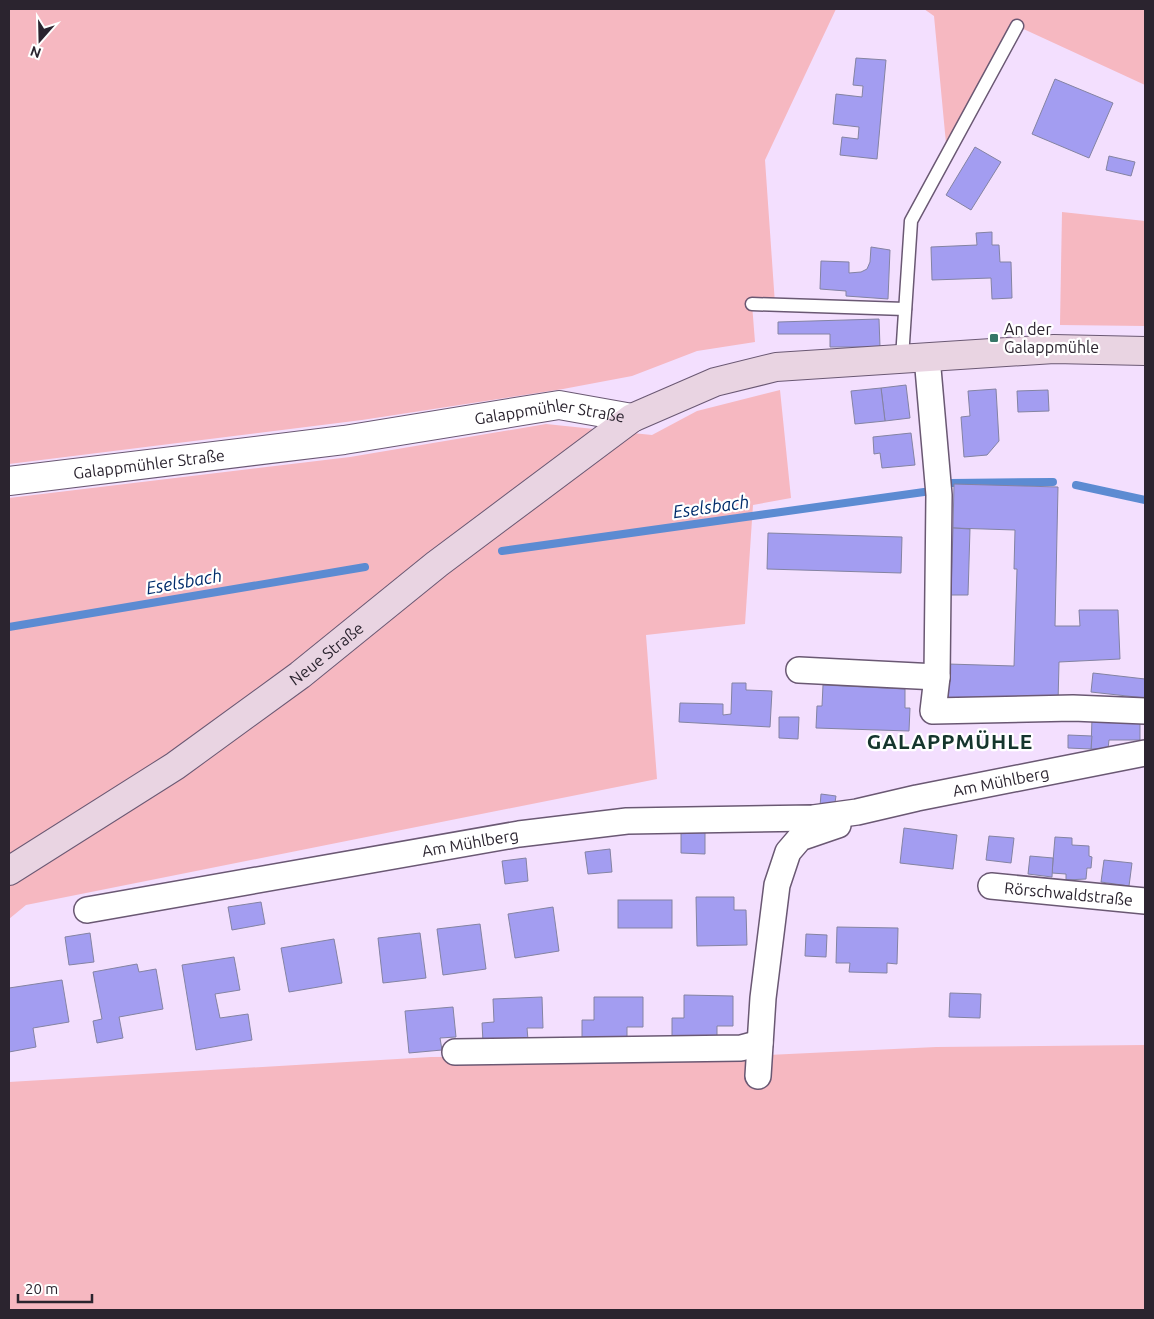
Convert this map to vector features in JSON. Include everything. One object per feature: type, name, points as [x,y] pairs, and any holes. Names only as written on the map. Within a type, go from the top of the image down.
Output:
[{"type":"main road","name":"Galappmühler Straße","points":[[632,418],[715,382],[776,368],[1054,349],[1145,352]]},
{"type":"main road","name":"Neue Straße","points":[[9,871],[175,766],[300,675],[437,564],[632,418]]},
{"type":"street","points":[[915,358],[939,495],[937,677],[933,711],[1073,708],[1145,711]]},
{"type":"street","name":"Galappmühler Straße","points":[[9,481],[344,440],[559,404],[632,418]]},
{"type":"street","points":[[799,670],[937,677]]},
{"type":"street","name":"Am Mühlberg","points":[[87,910],[519,834],[627,821],[813,818],[857,812],[927,796],[1145,753]]},
{"type":"street","name":"Am Mühlberg","points":[[758,1076],[763,998],[777,885],[788,852],[800,838],[839,825],[857,812]]},
{"type":"street","name":"Rörschwaldstraße","points":[[991,886],[1145,901]]},
{"type":"street","points":[[455,1052],[741,1048],[760,1043]]},
{"type":"lane","points":[[915,358],[905,309],[911,221],[1017,26]]},
{"type":"lane","points":[[752,304],[905,309]]},
{"type":"shaded area","points":[[9,9],[836,9],[765,160],[775,304],[752,304],[755,342],[697,351],[632,376],[563,389],[362,420],[9,464]]},
{"type":"shaded area","points":[[924,9],[1145,9],[1145,85],[1017,26],[947,154],[934,16]]},
{"type":"shaded area","points":[[1062,212],[1145,221],[1145,326],[1060,325]]},
{"type":"shaded area","points":[[780,390],[791,498],[753,505],[745,624],[646,635],[657,779],[26,905],[9,919],[9,498],[350,457],[546,424],[652,435],[697,411]]},
{"type":"shaded area","points":[[1145,1045],[1145,1310],[9,1310],[9,1082],[431,1057],[768,1055],[936,1047]]},
{"type":"building","points":[[856,58],[886,60],[877,159],[840,155],[842,137],[858,139],[859,127],[833,124],[836,94],[862,97],[863,86],[853,85]]},
{"type":"building","points":[[1055,79],[1113,103],[1089,158],[1032,134]]},
{"type":"building","points":[[975,147],[1001,162],[971,210],[946,195]]},
{"type":"building","points":[[1109,156],[1135,162],[1131,176],[1106,170]]},
{"type":"building","points":[[992,232],[992,245],[999,245],[1000,262],[1011,262],[1012,298],[992,299],[991,278],[932,280],[931,247],[977,245],[976,233]]},
{"type":"building","points":[[871,247],[890,250],[888,299],[846,296],[846,291],[820,289],[821,261],[849,262],[849,273],[861,272],[867,269],[870,262]]},
{"type":"building","points":[[879,319],[880,347],[830,347],[830,334],[778,334],[778,322]]},
{"type":"building","points":[[906,385],[910,418],[885,421],[881,388]]},
{"type":"building","points":[[881,388],[885,421],[855,424],[851,391]]},
{"type":"building","points":[[996,389],[999,441],[987,455],[964,457],[961,417],[970,416],[968,391]]},
{"type":"building","points":[[1048,390],[1049,411],[1018,412],[1017,391]]},
{"type":"building","points":[[911,433],[915,465],[882,468],[880,453],[874,454],[873,437]]},
{"type":"building","points":[[954,484],[1058,487],[1055,626],[1080,626],[1079,610],[1118,610],[1120,659],[1059,662],[1058,703],[947,700],[948,664],[1014,666],[1017,569],[1014,569],[1015,530],[953,528]]},
{"type":"building","points":[[953,528],[970,529],[968,595],[951,595]]},
{"type":"building","points":[[768,533],[902,537],[901,573],[767,569]]},
{"type":"building","points":[[1093,673],[1145,679],[1145,698],[1091,692]]},
{"type":"building","points":[[732,683],[746,683],[746,690],[772,691],[770,727],[679,722],[680,703],[723,704],[723,715],[731,714]]},
{"type":"building","points":[[823,685],[905,689],[905,708],[910,708],[909,731],[816,728],[817,706],[822,706]]},
{"type":"building","points":[[779,717],[799,717],[798,739],[779,738]]},
{"type":"building","points":[[1092,718],[1140,719],[1140,740],[1109,740],[1108,749],[1091,749]]},
{"type":"building","points":[[1068,735],[1092,736],[1091,749],[1068,748]]},
{"type":"building","points":[[821,794],[836,796],[834,809],[820,806]]},
{"type":"building","points":[[904,828],[957,835],[953,869],[900,863]]},
{"type":"building","points":[[681,830],[705,831],[705,854],[681,853]]},
{"type":"building","points":[[989,836],[1014,838],[1011,863],[986,860]]},
{"type":"building","points":[[1055,837],[1072,838],[1072,845],[1089,846],[1089,856],[1092,857],[1091,868],[1087,868],[1086,879],[1066,880],[1066,874],[1052,873]]},
{"type":"building","points":[[610,849],[612,872],[588,874],[585,852]]},
{"type":"building","points":[[1030,856],[1053,858],[1052,877],[1028,874]]},
{"type":"building","points":[[526,858],[528,881],[505,884],[502,861]]},
{"type":"building","points":[[1104,860],[1132,863],[1129,886],[1101,882]]},
{"type":"building","points":[[696,897],[734,897],[734,910],[746,910],[747,945],[697,946]]},
{"type":"building","points":[[618,900],[672,900],[672,928],[618,928]]},
{"type":"building","points":[[261,902],[265,924],[232,930],[228,907]]},
{"type":"building","points":[[553,907],[559,951],[515,958],[508,914]]},
{"type":"building","points":[[480,924],[486,969],[443,975],[437,929]]},
{"type":"building","points":[[837,927],[898,928],[897,964],[887,963],[887,973],[849,972],[850,963],[836,963]]},
{"type":"building","points":[[90,933],[94,962],[69,965],[65,937]]},
{"type":"building","points":[[420,933],[426,978],[383,983],[378,938]]},
{"type":"building","points":[[806,934],[827,935],[826,957],[805,956]]},
{"type":"building","points":[[334,939],[342,983],[289,992],[281,948]]},
{"type":"building","points":[[234,957],[240,990],[215,994],[220,1018],[248,1014],[252,1040],[196,1050],[182,965]]},
{"type":"building","points":[[137,964],[139,972],[156,969],[163,1009],[119,1017],[123,1038],[97,1043],[93,1021],[102,1019],[93,972]]},
{"type":"building","points":[[62,980],[69,1022],[33,1028],[36,1047],[9,1052],[9,988]]},
{"type":"building","points":[[950,993],[981,994],[980,1018],[949,1017]]},
{"type":"building","points":[[684,995],[733,996],[733,1026],[717,1026],[717,1037],[672,1037],[672,1018],[684,1018]]},
{"type":"building","points":[[542,997],[543,1028],[527,1028],[528,1040],[483,1042],[482,1023],[494,1022],[493,999]]},
{"type":"building","points":[[594,997],[643,997],[643,1027],[627,1027],[627,1038],[582,1039],[582,1020],[594,1020]]},
{"type":"building","points":[[453,1007],[456,1037],[440,1038],[442,1050],[409,1053],[405,1011]]},
{"type":"waterway","name":"Eselsbach","points":[[951,483],[1053,482]]},
{"type":"waterway","name":"Eselsbach","points":[[1076,485],[1145,500]]},
{"type":"waterway","name":"Eselsbach","points":[[502,551],[924,492]]},
{"type":"waterway","name":"Eselsbach","points":[[9,627],[365,567]]},
{"type":"place","name":"An der Galappmühle","points":[[994,338]]},
{"type":"district","name":"GALAPPMÜHLE","points":[[950,742]]}]
